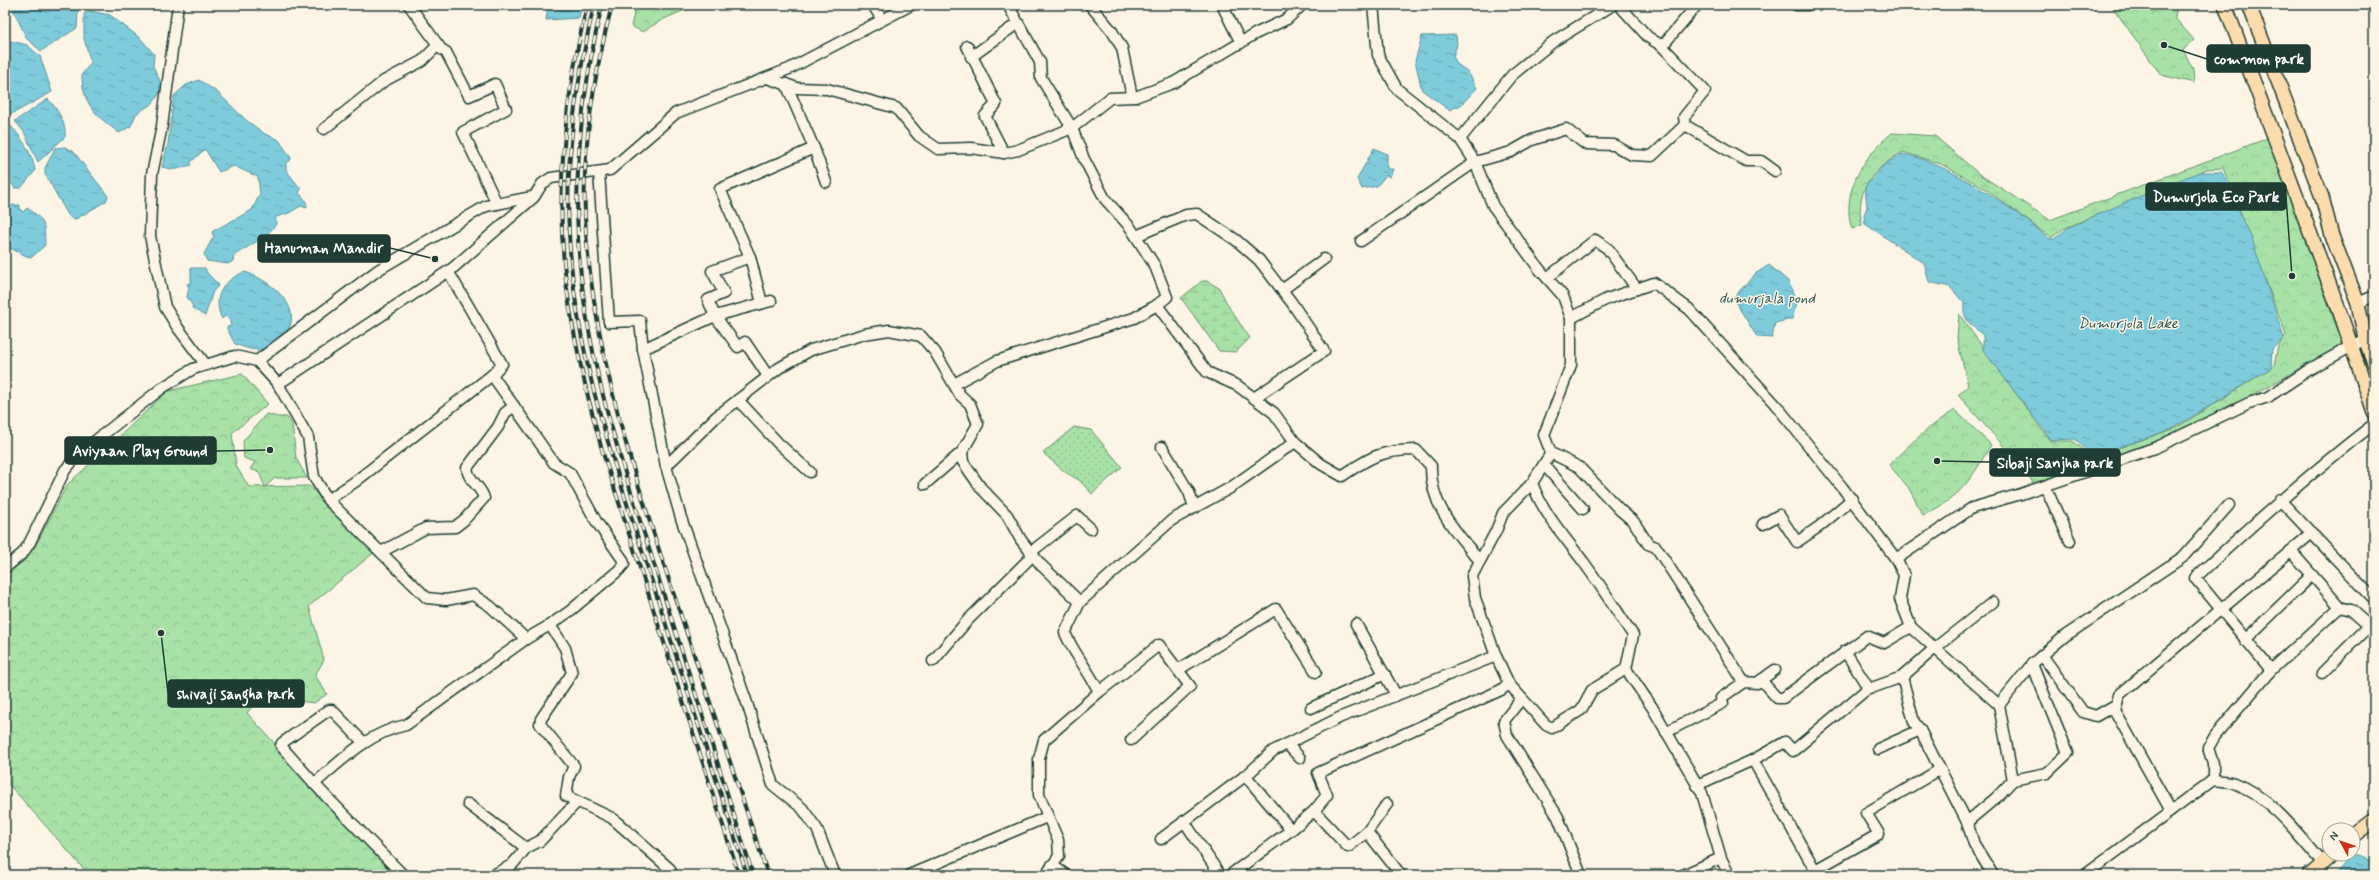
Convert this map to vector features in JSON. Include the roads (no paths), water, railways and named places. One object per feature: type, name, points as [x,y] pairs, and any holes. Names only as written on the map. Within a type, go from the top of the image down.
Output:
[{"type":"main road","points":[[2225,5],[2352,347],[2374,412]]},
{"type":"main road","points":[[2249,5],[2322,197],[2332,236],[2358,303],[2365,339],[2374,363]]},
{"type":"main road","points":[[2361,830],[2374,820]]},
{"type":"main road","points":[[2309,875],[2323,863]]},
{"type":"street","points":[[178,5],[162,126],[152,174],[150,236],[165,307],[178,328],[206,364]]},
{"type":"street","points":[[409,5],[438,45],[446,52],[469,96],[495,84],[506,109],[463,132],[497,204]]},
{"type":"street","points":[[873,5],[882,20]]},
{"type":"street","points":[[278,384],[448,271],[534,196],[542,184],[551,178],[610,170],[676,114],[789,69],[911,5]]},
{"type":"street","points":[[954,384],[997,361],[1134,318],[1157,305],[1167,296],[1155,266],[1136,236],[1105,199],[1084,159],[1072,128],[1041,78],[1040,62],[1008,5]]},
{"type":"street","points":[[1090,5],[1112,31],[1122,48],[1132,97]]},
{"type":"street","points":[[1222,5],[1241,43]]},
{"type":"street","points":[[767,78],[797,88],[827,90],[896,108],[919,136],[938,149],[971,148],[1004,153],[1018,150],[1072,128],[1110,98],[1132,97],[1173,82],[1241,43],[1287,19],[1302,5]]},
{"type":"street","points":[[1373,5],[1378,55],[1398,89],[1460,139],[1475,162],[1493,206],[1547,278],[1563,296],[1571,318],[1572,365],[1544,435],[1551,453],[1579,467],[1620,510],[1634,522],[1648,544],[1656,547],[1744,682]]},
{"type":"street","points":[[1460,139],[1512,75],[1554,41],[1613,5]]},
{"type":"street","points":[[1361,241],[1475,162],[1511,152],[1532,140],[1566,129],[1585,144],[1614,145],[1632,156],[1652,156],[1684,125],[1684,117],[1705,91],[1662,46],[1648,37],[1619,5]]},
{"type":"street","points":[[1662,46],[1697,5]]},
{"type":"street","points":[[1796,5],[1808,5]]},
{"type":"street","points":[[971,58],[1018,22]]},
{"type":"street","points":[[324,129],[384,81],[422,61],[438,45]]},
{"type":"street","points":[[967,46],[971,58],[996,104],[985,116],[1004,153]]},
{"type":"street","points":[[786,84],[814,148],[826,182]]},
{"type":"street","points":[[1684,125],[1746,162],[1761,161],[1775,171]]},
{"type":"street","points":[[643,349],[715,316],[766,302],[750,256],[720,189],[814,148]]},
{"type":"street","points":[[599,172],[609,322],[640,321],[643,349],[666,466],[681,518],[746,700],[773,785],[802,808],[817,829],[835,875]]},
{"type":"street","points":[[257,361],[378,270],[486,206],[534,196]]},
{"type":"street","points":[[1136,236],[1186,215],[1197,214],[1236,240],[1258,260],[1282,290],[1324,351],[1254,398]]},
{"type":"street","points":[[1547,278],[1596,240],[1607,248],[1637,289]]},
{"type":"street","points":[[750,256],[712,271],[724,293],[708,300],[715,316],[738,347],[745,342],[768,376]]},
{"type":"street","points":[[1282,290],[1324,259]]},
{"type":"street","points":[[328,500],[356,481],[492,375],[502,364],[448,271]]},
{"type":"street","points":[[1571,318],[1608,299],[1654,283],[1689,309],[1775,404],[1852,499],[1896,559],[1904,575],[1900,599],[1911,627],[1999,704],[2013,780]]},
{"type":"street","points":[[2358,303],[2374,296]]},
{"type":"street","points":[[1157,305],[1207,372],[1238,386],[1274,413],[1295,442],[1321,464],[1342,476],[1369,458],[1396,450],[1416,450],[1431,466],[1431,479],[1440,508],[1450,525],[1479,560]]},
{"type":"street","points":[[666,466],[716,417],[768,376],[811,350],[864,334],[889,330],[921,336],[935,352],[960,395],[970,404],[978,424],[962,452],[925,484]]},
{"type":"street","points":[[1896,559],[1972,508],[2045,486],[2157,447],[2249,403],[2268,396],[2310,369],[2365,339]]},
{"type":"street","points":[[5,568],[23,552],[30,542],[65,470],[81,452],[162,388],[193,369],[235,356],[257,361],[278,384],[308,437],[314,477],[328,500],[427,598],[446,600],[473,595],[490,606],[526,639]]},
{"type":"street","points":[[314,784],[364,743],[388,729],[406,725],[526,639],[570,612],[624,564],[623,560],[602,530],[570,473],[554,463],[492,375]]},
{"type":"street","points":[[738,400],[778,443],[810,472]]},
{"type":"street","points":[[381,552],[426,528],[454,527],[480,504],[484,498],[483,493],[468,474],[467,468],[498,427],[505,413],[514,406]]},
{"type":"street","points":[[2271,670],[2244,640],[2195,578],[2280,500],[2328,459],[2374,424]]},
{"type":"street","points":[[1098,692],[1091,675],[1073,651],[1065,633],[1080,602],[1172,520],[1230,488],[1295,442]]},
{"type":"street","points":[[1162,447],[1189,492],[1194,507]]},
{"type":"street","points":[[962,452],[963,462],[981,488],[1007,515],[1032,554],[1055,581],[1080,602]]},
{"type":"street","points":[[1532,482],[1540,504],[1551,521],[1586,566],[1634,635],[1626,669],[1592,690],[1581,710],[1552,728],[1546,725],[1509,684],[1496,656],[1475,598],[1472,576],[1503,513],[1532,482],[1551,453]]},
{"type":"street","points":[[1544,465],[1583,509]]},
{"type":"street","points":[[2045,486],[2070,542]]},
{"type":"street","points":[[1763,524],[1779,515],[1797,542],[1820,526],[1852,499]]},
{"type":"street","points":[[2280,500],[2374,599]]},
{"type":"street","points":[[1999,704],[2032,664],[2065,636],[2184,557],[2229,505]]},
{"type":"street","points":[[933,661],[967,622],[1032,554],[1077,516],[1091,529]]},
{"type":"street","points":[[2171,810],[2115,710],[2119,695],[2312,533]]},
{"type":"street","points":[[2291,551],[2340,607],[2351,610],[2369,626],[2322,673]]},
{"type":"street","points":[[2244,640],[2312,575]]},
{"type":"street","points":[[1697,785],[1753,760],[1785,742],[1793,751],[1869,689],[1902,677],[1935,648],[1993,602]]},
{"type":"street","points":[[2213,780],[2213,763],[2208,748],[2215,736],[2271,670],[2340,607]]},
{"type":"street","points":[[1178,670],[1276,609],[1316,672]]},
{"type":"street","points":[[1356,624],[1396,695]]},
{"type":"street","points":[[550,625],[565,648],[572,673],[541,719],[540,724],[574,766],[566,796],[612,818],[670,869],[671,875]]},
{"type":"street","points":[[1761,680],[1776,698],[1783,698],[1867,636],[1884,643],[1911,627]]},
{"type":"street","points":[[1046,875],[1059,856],[1058,840],[1038,795],[1037,780],[1044,740],[1098,692],[1159,644],[1190,686],[1131,740]]},
{"type":"street","points":[[1845,651],[1869,689]]},
{"type":"street","points":[[2042,655],[2083,712],[2096,716],[2117,704]]},
{"type":"street","points":[[1161,839],[1245,775],[1273,751],[1341,717],[1496,656]]},
{"type":"street","points":[[1967,822],[1998,797],[2013,780],[2047,773],[2068,753],[2032,664]]},
{"type":"street","points":[[1626,669],[1666,732],[1702,794],[1721,858],[1729,875]]},
{"type":"street","points":[[1666,732],[1723,703],[1721,698],[1744,682],[1757,683],[1775,670]]},
{"type":"street","points":[[1311,708],[1385,674]]},
{"type":"street","points":[[1902,677],[1914,722],[1920,730],[1939,770],[1967,822],[1974,844],[1993,875]]},
{"type":"street","points":[[1230,875],[1292,830],[1314,811],[1327,795],[1318,774],[1501,690],[1509,684]]},
{"type":"street","points":[[1521,699],[1504,720],[1506,735],[1558,818],[1581,875]]},
{"type":"street","points":[[364,743],[332,710],[329,710],[282,743],[281,746],[314,784],[403,875]]},
{"type":"street","points":[[1878,749],[1920,730]]},
{"type":"street","points":[[1287,744],[1300,758]]},
{"type":"street","points":[[1753,760],[1815,870],[1879,834],[1866,813],[1939,770]]},
{"type":"street","points":[[1245,775],[1292,830]]},
{"type":"street","points":[[2085,875],[2213,780],[2233,782],[2258,795],[2274,808],[2323,863]]},
{"type":"street","points":[[493,875],[512,865],[526,848],[540,841],[577,802]]},
{"type":"street","points":[[468,804],[526,848]]},
{"type":"street","points":[[1314,811],[1348,847],[1367,832],[1387,804]]},
{"type":"street","points":[[909,875],[1047,817]]},
{"type":"street","points":[[1184,821],[1220,875]]},
{"type":"street","points":[[1367,832],[1401,875]]},
{"type":"street","points":[[1683,875],[1721,858]]},
{"type":"street","points":[[1052,865],[1066,875]]},
{"type":"water","points":[[11,5],[74,5],[78,11],[77,28],[41,51],[27,39]]},
{"type":"water","points":[[548,5],[582,5],[579,18],[546,20]]},
{"type":"water","points":[[90,11],[110,15],[140,38],[154,54],[153,66],[161,83],[159,94],[153,103],[136,114],[131,126],[119,133],[92,109],[85,94],[82,74],[91,63],[84,39],[84,14]]},
{"type":"water","points":[[1456,35],[1457,45],[1453,56],[1457,64],[1468,72],[1477,88],[1461,105],[1449,110],[1422,90],[1415,61],[1422,36]]},
{"type":"water","points":[[12,41],[27,45],[40,56],[52,92],[12,114],[5,111],[5,43]]},
{"type":"water","points":[[199,80],[217,92],[246,120],[265,134],[279,140],[291,158],[290,161],[286,162],[286,170],[301,189],[299,193],[305,200],[307,206],[307,208],[301,206],[289,213],[276,217],[276,223],[269,232],[234,256],[233,261],[228,264],[207,261],[204,254],[214,236],[212,234],[213,231],[252,210],[260,194],[258,177],[234,166],[219,172],[205,149],[191,162],[191,165],[177,169],[162,167],[168,144],[174,96],[186,85]]},
{"type":"water","points":[[48,99],[55,107],[63,121],[65,137],[38,162],[24,132],[15,121]]},
{"type":"water","points":[[5,121],[20,137],[34,164],[35,171],[21,188],[15,188],[5,175]]},
{"type":"water","points":[[65,147],[73,151],[108,196],[106,201],[76,219],[71,218],[68,215],[45,174],[45,168],[55,148]]},
{"type":"water","points":[[1374,148],[1387,154],[1387,169],[1393,169],[1390,177],[1386,175],[1377,186],[1362,189],[1357,179]]},
{"type":"water","name":"Dumurjola Lake","points":[[1902,154],[1919,158],[1959,176],[2000,201],[2049,239],[2054,239],[2069,227],[2169,184],[2200,172],[2222,172],[2252,239],[2284,338],[2272,349],[2271,368],[2172,429],[2093,456],[2075,439],[2050,440],[1983,350],[1983,335],[1968,322],[1964,313],[1964,303],[1950,287],[1929,282],[1924,263],[1865,224],[1864,215],[1867,207],[1865,187],[1883,166]]},
{"type":"water","points":[[13,205],[20,205],[20,209],[23,212],[27,208],[38,216],[43,224],[45,245],[31,258],[5,246],[5,209]]},
{"type":"water","name":"dumurjala pond","points":[[1769,265],[1788,281],[1797,303],[1792,319],[1775,323],[1772,338],[1757,337],[1733,298],[1755,274]]},
{"type":"water","points":[[191,268],[205,268],[207,273],[219,285],[213,291],[205,316],[192,308],[193,306],[187,297],[189,287],[187,284],[191,282]]},
{"type":"water","points":[[245,272],[256,276],[277,290],[285,299],[290,309],[292,319],[289,329],[280,339],[274,344],[259,350],[248,349],[235,344],[227,329],[227,327],[231,326],[229,318],[225,316],[222,319],[219,311],[219,296],[226,284],[231,279]]},
{"type":"water","points":[[2361,857],[2372,861],[2374,875],[2339,875],[2337,872],[2346,862],[2361,862]]},
{"type":"railway","points":[[587,5],[569,101],[562,166],[561,198],[564,263],[574,334],[584,381],[602,450],[739,875]]},
{"type":"railway","points":[[594,5],[582,61],[574,118],[569,175],[569,233],[572,276],[578,319],[608,443],[747,875]]},
{"type":"railway","points":[[602,5],[585,91],[579,149],[577,208],[578,237],[581,279],[587,320],[595,361],[616,442],[640,522],[753,875]]},
{"type":"railway","points":[[612,5],[594,89],[585,176],[586,233],[598,326],[618,415],[644,503],[768,875]]},
{"type":"place","name":"common park","points":[[2164,45]]},
{"type":"place","name":"Hanuman Mandir","points":[[435,259]]},
{"type":"place","name":"Dumurjola Eco Park","points":[[2292,276]]},
{"type":"place","name":"Aviyaan Play Ground","points":[[270,450]]},
{"type":"place","name":"Sibaji Sanjha park","points":[[1937,461]]},
{"type":"place","name":"shivaji sangha park","points":[[161,633]]}]
